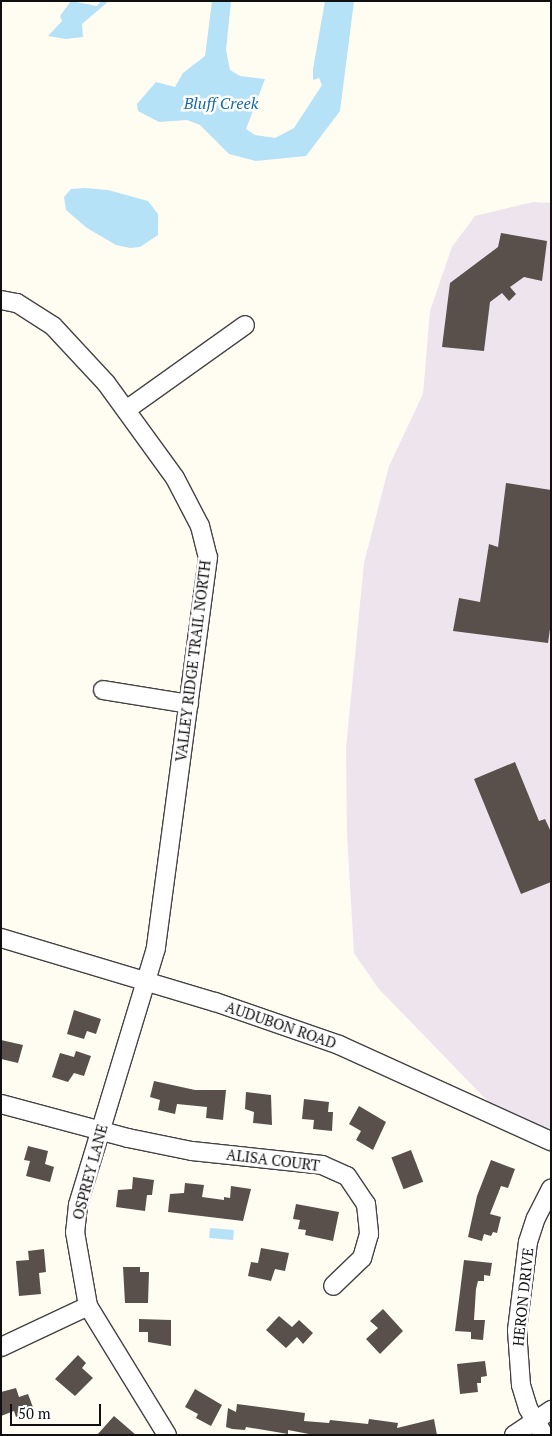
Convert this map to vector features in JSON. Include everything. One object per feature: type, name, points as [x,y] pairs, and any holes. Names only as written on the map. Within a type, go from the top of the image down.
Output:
[{"type":"street","name":"VALLEY RIDGE TRAIL NORTH","points":[[1,300],[16,303],[53,326],[126,410],[175,478],[200,526],[208,557],[156,948],[145,982]]},
{"type":"street","points":[[126,410],[244,325]]},
{"type":"street","points":[[103,690],[189,704]]},
{"type":"street","name":"AUDUBON ROAD","points":[[1,938],[145,982],[339,1045],[551,1141]]},
{"type":"street","name":"OSPREY LANE","points":[[145,982],[78,1205],[75,1232],[88,1306],[167,1435]]},
{"type":"street","name":"ALISA COURT","points":[[1,1104],[100,1130],[192,1151],[322,1164],[347,1176],[366,1204],[369,1234],[362,1258],[333,1286]]},
{"type":"street","name":"HERON DRIVE","points":[[540,1428],[521,1385],[517,1330],[528,1242],[536,1218],[551,1189]]},
{"type":"street","points":[[1,1347],[88,1306]]},
{"type":"street","points":[[514,1435],[540,1428],[551,1410]]},
{"type":"shaded area","points":[[533,202],[551,203],[551,1141],[507,1121],[378,988],[354,953],[347,835],[346,748],[364,563],[389,466],[423,394],[430,311],[452,247],[475,216]]},
{"type":"water","points":[[71,1],[97,6],[101,1],[109,1],[82,24],[83,37],[66,39],[48,36],[62,21],[60,16]]},
{"type":"water","name":"Bluff Creek","points":[[212,1],[231,1],[226,50],[230,70],[240,76],[265,79],[246,129],[255,135],[275,138],[294,128],[322,85],[319,78],[313,80],[313,69],[325,1],[354,1],[340,111],[306,156],[256,161],[229,154],[200,125],[187,120],[159,122],[138,111],[137,104],[156,82],[175,87],[183,73],[205,56]]},
{"type":"water","points":[[71,189],[108,190],[148,201],[158,214],[158,235],[140,247],[130,248],[116,245],[87,228],[66,210],[64,197]]},
{"type":"water","points":[[210,1228],[234,1230],[233,1240],[209,1238]]},
{"type":"building","points":[[501,233],[547,241],[542,281],[524,277],[510,287],[516,294],[509,301],[502,293],[490,302],[484,351],[442,347],[450,283],[498,247]]},
{"type":"building","points":[[506,483],[551,490],[551,622],[548,643],[453,631],[459,598],[480,602],[489,544],[498,547]]},
{"type":"building","points":[[515,762],[539,821],[545,819],[551,832],[551,882],[521,894],[474,779]]},
{"type":"building","points":[[74,1010],[101,1019],[96,1034],[87,1031],[84,1039],[67,1034]]},
{"type":"building","points":[[1,1040],[23,1045],[18,1063],[1,1059]]},
{"type":"building","points":[[76,1051],[91,1056],[84,1076],[74,1073],[68,1082],[52,1077],[60,1053],[74,1057]]},
{"type":"building","points":[[154,1081],[195,1090],[226,1090],[223,1120],[206,1118],[207,1107],[177,1104],[175,1114],[158,1110],[160,1100],[150,1097]]},
{"type":"building","points":[[246,1092],[271,1095],[272,1125],[253,1123],[254,1112],[245,1109]]},
{"type":"building","points":[[304,1099],[329,1102],[328,1112],[333,1112],[332,1131],[313,1129],[314,1120],[302,1119]]},
{"type":"building","points":[[359,1106],[386,1122],[373,1150],[356,1140],[361,1131],[349,1124]]},
{"type":"building","points":[[28,1146],[48,1151],[45,1164],[54,1167],[50,1182],[26,1176],[30,1161],[24,1160]]},
{"type":"building","points":[[411,1150],[423,1182],[404,1189],[391,1158]]},
{"type":"building","points":[[491,1160],[515,1169],[508,1188],[501,1186],[490,1214],[501,1217],[497,1233],[493,1232],[491,1236],[484,1234],[482,1241],[468,1237],[477,1196]]},
{"type":"building","points":[[133,1177],[154,1180],[152,1195],[147,1195],[145,1211],[116,1207],[118,1190],[132,1189]]},
{"type":"building","points":[[185,1183],[204,1185],[202,1197],[224,1200],[224,1197],[230,1198],[231,1186],[251,1189],[243,1221],[168,1212],[170,1194],[184,1193]]},
{"type":"building","points":[[296,1204],[339,1212],[333,1241],[305,1235],[306,1230],[298,1229],[300,1220],[293,1219]]},
{"type":"building","points":[[261,1248],[289,1253],[285,1271],[275,1269],[271,1281],[248,1276],[251,1262],[258,1263]]},
{"type":"building","points":[[44,1249],[46,1272],[39,1273],[41,1294],[19,1296],[16,1261],[29,1260],[28,1251]]},
{"type":"building","points":[[464,1260],[492,1263],[490,1276],[484,1275],[484,1281],[478,1281],[476,1289],[474,1320],[485,1320],[483,1340],[471,1339],[471,1332],[455,1331]]},
{"type":"building","points":[[123,1267],[140,1267],[140,1272],[149,1272],[148,1303],[125,1303]]},
{"type":"building","points":[[383,1309],[403,1331],[380,1354],[366,1339],[378,1328],[370,1321]]},
{"type":"building","points":[[279,1316],[292,1327],[299,1320],[313,1333],[303,1344],[297,1337],[286,1348],[266,1330]]},
{"type":"building","points":[[139,1319],[171,1320],[171,1346],[148,1342],[148,1332],[139,1332]]},
{"type":"building","points":[[78,1355],[86,1363],[82,1368],[93,1378],[75,1396],[55,1379]]},
{"type":"building","points":[[485,1361],[487,1376],[481,1377],[481,1383],[477,1383],[478,1392],[460,1394],[457,1364]]},
{"type":"building","points":[[16,1388],[19,1397],[28,1394],[34,1410],[16,1417],[14,1411],[1,1416],[1,1392]]},
{"type":"building","points":[[195,1389],[222,1405],[211,1426],[196,1418],[198,1414],[185,1407]]},
{"type":"building","points":[[237,1404],[305,1413],[304,1421],[329,1423],[330,1420],[368,1424],[369,1419],[398,1423],[397,1428],[434,1419],[437,1435],[314,1435],[288,1430],[288,1434],[246,1427],[245,1430],[226,1427],[228,1408],[236,1412]]},
{"type":"building","points":[[114,1416],[136,1435],[97,1435]]}]
